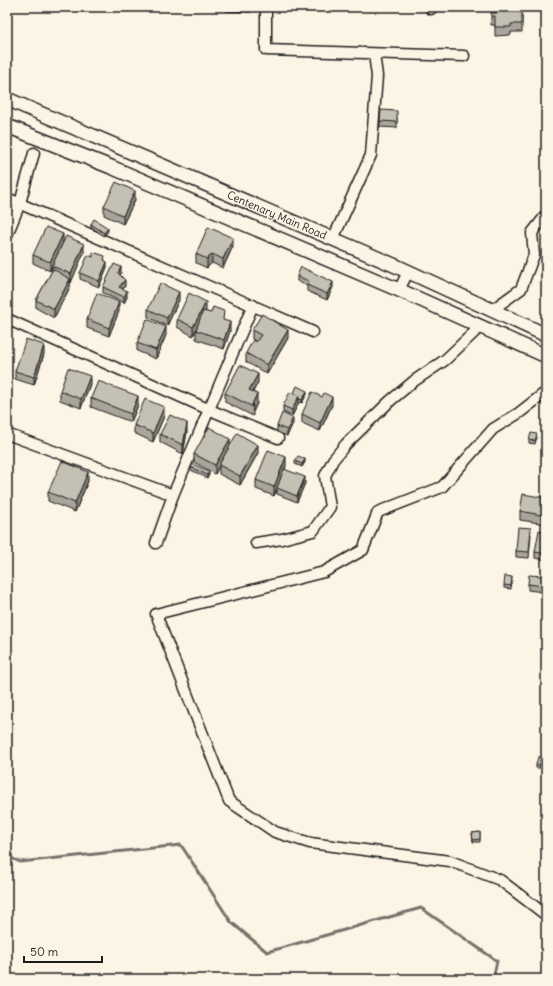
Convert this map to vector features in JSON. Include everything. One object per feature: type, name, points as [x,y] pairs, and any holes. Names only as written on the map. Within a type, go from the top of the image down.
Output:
[{"type":"street","points":[[266,7],[266,50],[464,56]]},
{"type":"street","points":[[333,239],[371,155],[377,76],[374,54]]},
{"type":"street","name":"Centenary Main Road","points":[[7,100],[333,239],[546,335]]},
{"type":"street","name":"Centenary Main Road","points":[[7,126],[111,167],[399,290],[546,356]]},
{"type":"street","points":[[7,235],[20,203],[34,153]]},
{"type":"street","points":[[7,198],[313,332]]},
{"type":"street","points":[[492,310],[521,289],[534,255],[532,233],[546,215]]},
{"type":"street","points":[[399,290],[408,272]]},
{"type":"street","points":[[156,543],[173,495],[253,305]]},
{"type":"street","points":[[7,319],[210,410],[278,438]]},
{"type":"street","points":[[256,543],[282,539],[313,531],[330,507],[325,476],[333,460],[346,444],[390,401],[414,381],[445,360],[481,326]]},
{"type":"street","points":[[546,392],[519,414],[493,429],[442,487],[378,512],[363,550],[331,569],[156,614],[229,801],[275,832],[310,843],[450,860],[500,880],[546,915]]},
{"type":"street","points":[[7,434],[173,495]]},
{"type":"building","points":[[497,7],[522,7],[522,24],[511,24],[511,27],[495,27],[495,16],[491,16],[491,13],[497,13]]},
{"type":"building","points":[[381,110],[397,111],[397,122],[380,121]]},
{"type":"building","points":[[116,182],[135,191],[123,216],[104,206]]},
{"type":"building","points":[[94,219],[108,228],[104,233],[91,224]]},
{"type":"building","points":[[46,227],[63,234],[50,262],[33,255]]},
{"type":"building","points":[[208,227],[233,238],[223,259],[212,254],[207,259],[196,254]]},
{"type":"building","points":[[66,236],[84,244],[71,274],[52,266]]},
{"type":"building","points":[[93,252],[105,256],[104,260],[107,262],[99,281],[80,273],[88,255],[93,257]]},
{"type":"building","points":[[114,264],[121,267],[118,273],[125,280],[119,287],[127,291],[124,297],[103,287]]},
{"type":"building","points":[[301,267],[333,282],[327,294],[307,285],[309,281],[297,276]]},
{"type":"building","points":[[53,269],[70,279],[54,309],[36,300]]},
{"type":"building","points":[[160,283],[179,292],[167,318],[148,309]]},
{"type":"building","points":[[97,293],[119,302],[109,328],[87,319]]},
{"type":"building","points":[[189,293],[206,302],[193,327],[177,319]]},
{"type":"building","points":[[213,307],[224,311],[223,320],[230,322],[224,340],[196,330],[203,311],[211,313]]},
{"type":"building","points":[[262,314],[288,330],[267,365],[246,353],[253,340],[256,342],[261,335],[252,330]]},
{"type":"building","points":[[147,319],[166,327],[156,350],[137,343]]},
{"type":"building","points":[[26,339],[44,345],[34,377],[15,371]]},
{"type":"building","points":[[240,365],[258,374],[249,390],[257,394],[252,404],[253,407],[225,393]]},
{"type":"building","points":[[68,368],[90,376],[81,399],[60,391]]},
{"type":"building","points":[[98,381],[138,396],[131,414],[91,398]]},
{"type":"building","points":[[297,386],[307,391],[302,400],[299,399],[299,396],[294,393]]},
{"type":"building","points":[[290,392],[299,396],[292,410],[283,406]]},
{"type":"building","points":[[312,392],[322,397],[324,393],[332,397],[320,423],[302,414]]},
{"type":"building","points":[[145,399],[164,407],[153,433],[134,425]]},
{"type":"building","points":[[282,413],[293,418],[287,430],[277,426]]},
{"type":"building","points":[[170,415],[187,423],[183,445],[160,434]]},
{"type":"building","points":[[209,427],[230,439],[215,465],[194,454]]},
{"type":"building","points":[[237,433],[258,445],[240,476],[219,465]]},
{"type":"building","points":[[531,433],[537,434],[535,441],[529,440]]},
{"type":"building","points":[[268,450],[286,457],[274,487],[256,480]]},
{"type":"building","points":[[298,456],[305,459],[302,464],[295,461]]},
{"type":"building","points":[[62,461],[88,472],[75,503],[48,492]]},
{"type":"building","points":[[193,464],[209,472],[207,475],[191,467]]},
{"type":"building","points":[[284,469],[305,477],[297,496],[277,488]]},
{"type":"building","points":[[523,494],[546,498],[546,516],[520,511]]},
{"type":"building","points":[[518,527],[531,528],[529,552],[516,551]]},
{"type":"building","points":[[539,530],[546,531],[546,554],[535,552]]},
{"type":"building","points":[[529,575],[544,576],[543,586],[528,584]]},
{"type":"building","points":[[505,576],[512,577],[511,586],[504,585]]},
{"type":"building","points":[[538,757],[541,757],[540,765],[536,765]]},
{"type":"building","points":[[480,832],[480,839],[473,840],[472,833]]},
{"type":"building","points":[[545,957],[546,978],[541,978]]},
{"type":"waterway","points":[[7,856],[20,862],[181,845],[231,922],[267,952],[421,908],[497,961],[493,979]]},
{"type":"railway","points":[[7,978],[26,979]]}]
